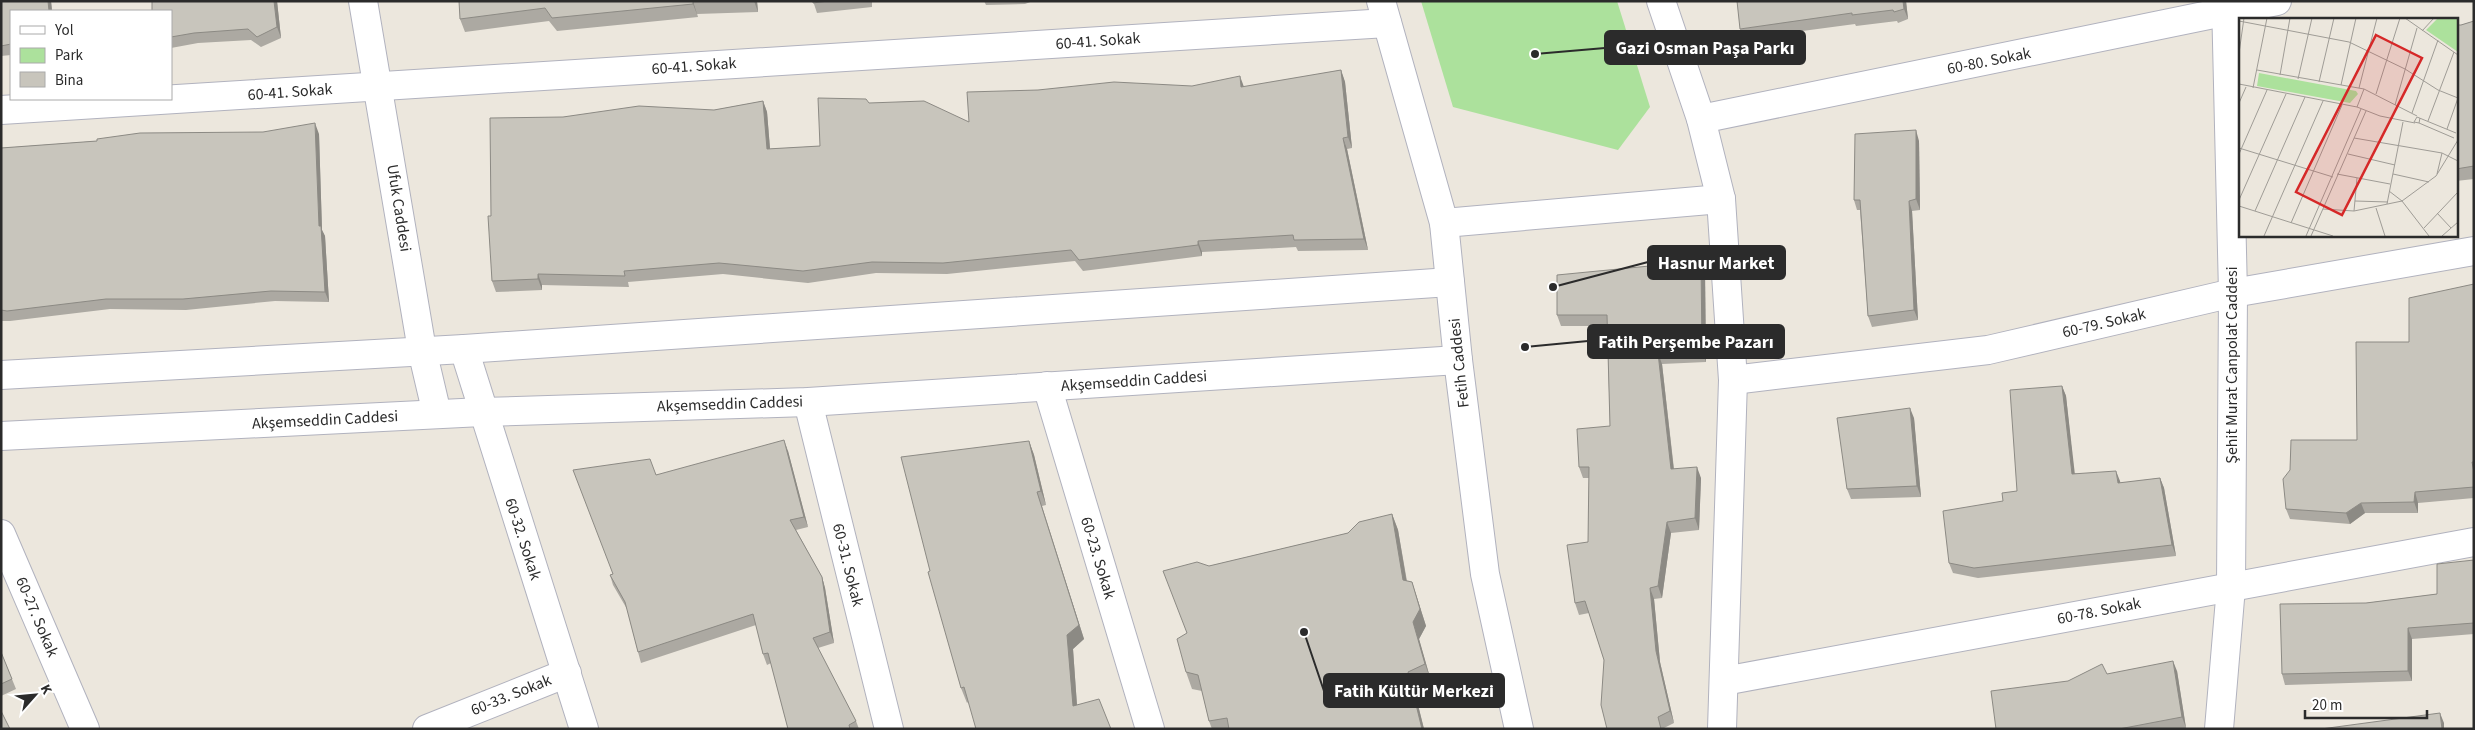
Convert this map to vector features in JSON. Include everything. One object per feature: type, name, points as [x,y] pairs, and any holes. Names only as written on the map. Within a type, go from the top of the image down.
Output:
[{"type":"street","name":"Ufuk Caddesi","points":[[363,1],[379,86],[422,350],[437,414]]},
{"type":"street","points":[[1661,1],[1701,119],[1721,198],[1733,380],[1722,729]]},
{"type":"street","name":"60-80. Sokak","points":[[1701,119],[2226,7],[2277,1]]},
{"type":"street","name":"Şehit Murat Canpolat Caddesi","points":[[2219,729],[2231,587],[2233,293],[2226,7]]},
{"type":"street","name":"60-41. Sokak","points":[[172,99],[379,86],[1384,12]]},
{"type":"street","name":"Fetih Caddesi","points":[[1384,12],[1444,223],[1458,360],[1484,574],[1519,729]]},
{"type":"street","name":"60-41. Sokak","points":[[1,110],[158,100]]},
{"type":"street","points":[[1444,223],[1721,198]]},
{"type":"street","name":"60-79. Sokak","points":[[1733,380],[1988,350],[2233,293],[2474,251]]},
{"type":"street","points":[[1,375],[464,349],[1450,282]]},
{"type":"street","name":"60-32. Sokak","points":[[464,349],[482,412],[584,729]]},
{"type":"street","name":"Akşemseddin Caddesi","points":[[1,436],[482,412],[808,402],[1458,360]]},
{"type":"street","name":"60-23. Sokak","points":[[1047,386],[1150,729]]},
{"type":"street","name":"60-31. Sokak","points":[[808,402],[889,729]]},
{"type":"street","name":"60-27. Sokak","points":[[1,534],[85,729]]},
{"type":"street","name":"60-78. Sokak","points":[[1724,681],[2474,542]]},
{"type":"street","name":"60-33. Sokak","points":[[427,729],[567,673]]},
{"type":"green space","points":[[1421,1],[1617,1],[1650,107],[1618,150],[1453,107]]},
{"type":"building","points":[[1,1],[48,1],[49,10],[10,10],[10,44],[1,46]]},
{"type":"building","points":[[152,1],[274,1],[277,27],[257,37],[248,29],[194,33],[172,37],[172,10],[152,10]]},
{"type":"building","points":[[459,1],[693,1],[693,4],[552,18],[545,8],[460,19]]},
{"type":"building","points":[[1737,1],[1903,1],[1904,9],[1894,12],[1893,10],[1852,15],[1852,13],[1740,29]]},
{"type":"building","points":[[2474,21],[2474,166],[2458,169],[2458,25]]},
{"type":"building","points":[[1341,70],[1348,137],[1343,138],[1364,239],[1294,240],[1293,235],[1198,241],[1198,245],[1079,260],[1071,250],[943,263],[872,262],[803,271],[719,263],[624,271],[625,276],[538,274],[538,279],[492,281],[488,216],[491,216],[490,118],[563,117],[639,106],[714,110],[763,101],[767,149],[820,146],[818,98],[866,99],[869,103],[924,101],[969,122],[967,92],[1038,90],[1114,82],[1192,86],[1240,76],[1241,87]]},
{"type":"building","points":[[315,123],[319,226],[321,226],[325,292],[271,291],[183,299],[106,299],[7,311],[1,310],[1,148],[97,141],[97,139],[140,133],[263,132]]},
{"type":"building","points":[[1916,130],[1916,199],[1909,201],[1914,310],[1868,316],[1860,200],[1854,200],[1855,134]]},
{"type":"building","points":[[1701,261],[1702,350],[1658,353],[1671,469],[1697,467],[1695,518],[1667,522],[1658,586],[1650,588],[1656,651],[1670,711],[1658,717],[1661,729],[1607,729],[1601,705],[1604,660],[1585,601],[1575,603],[1567,545],[1588,542],[1589,467],[1579,467],[1577,429],[1610,426],[1607,315],[1557,315],[1557,275]]},
{"type":"building","points":[[2474,284],[2474,462],[2472,462],[2474,487],[2415,492],[2414,502],[2361,503],[2346,513],[2286,509],[2283,479],[2290,470],[2291,440],[2357,440],[2356,342],[2409,342],[2409,298]]},
{"type":"building","points":[[2062,386],[2072,474],[2116,471],[2118,483],[2160,478],[2172,545],[1974,568],[1949,563],[1943,511],[2003,501],[2002,493],[2017,491],[2010,390]]},
{"type":"building","points":[[1910,408],[1917,486],[1847,489],[1837,418]]},
{"type":"building","points":[[784,440],[804,517],[790,520],[822,577],[830,632],[813,638],[856,721],[849,725],[850,729],[788,729],[768,653],[763,654],[753,614],[638,652],[625,602],[610,575],[613,574],[573,470],[650,459],[656,475]]},
{"type":"building","points":[[1029,441],[1041,491],[1037,492],[1079,625],[1067,635],[1073,706],[1099,699],[1111,729],[976,729],[964,687],[961,688],[928,572],[930,571],[901,457]]},
{"type":"building","points":[[1392,514],[1403,580],[1412,582],[1420,609],[1413,622],[1425,664],[1408,672],[1422,729],[1229,729],[1227,718],[1209,721],[1198,675],[1186,672],[1177,639],[1187,633],[1163,571],[1197,562],[1209,566],[1348,533],[1359,522]]},
{"type":"building","points":[[2474,560],[2474,623],[2408,628],[2408,671],[2282,674],[2280,604],[2366,603],[2437,594],[2437,564]]},
{"type":"building","points":[[1,652],[12,679],[1,684]]},
{"type":"building","points":[[2173,661],[2182,717],[2119,729],[1996,729],[1991,691],[2068,681],[2102,664],[2107,674]]},
{"type":"building","points":[[1,711],[10,729],[1,729]]},
{"type":"building","points":[[2440,713],[2442,729],[2321,729]]},
{"type":"place","name":"Gazi Osman Paşa Parkı","points":[[1535,54]]},
{"type":"place","name":"Hasnur Market","points":[[1553,287]]},
{"type":"place","name":"Fatih Perşembe Pazarı","points":[[1525,347]]},
{"type":"place","name":"Fatih Kültür Merkezi","points":[[1304,632]]}]
